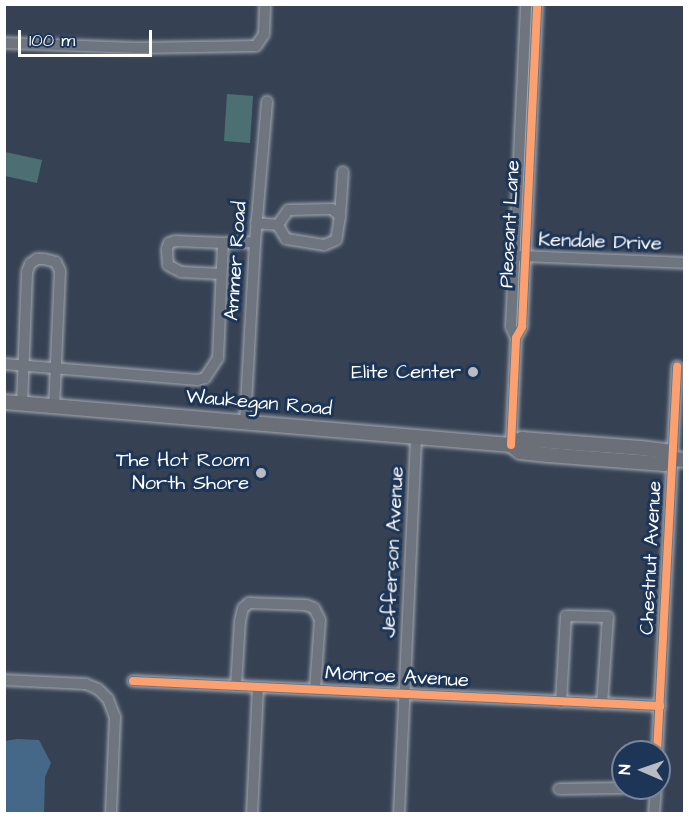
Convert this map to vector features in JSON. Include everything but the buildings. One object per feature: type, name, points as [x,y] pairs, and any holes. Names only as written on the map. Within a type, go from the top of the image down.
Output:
[{"type":"main road","name":"Waukegan Road","points":[[4,402],[511,445],[522,439],[641,448],[665,451],[679,459]]},
{"type":"street","points":[[4,43],[137,48],[256,46],[264,34],[265,4]]},
{"type":"street","name":"Pleasant Lane","points":[[526,4],[530,37]]},
{"type":"street","name":"Pleasant Lane","points":[[511,445],[516,338],[511,327],[520,256],[530,37],[537,4]]},
{"type":"street","name":"Ammer Road","points":[[245,422],[256,223],[267,102]]},
{"type":"street","points":[[278,225],[286,239],[324,245],[336,240],[343,172]]},
{"type":"street","points":[[278,225],[288,210],[332,210],[340,216]]},
{"type":"street","points":[[256,223],[278,225]]},
{"type":"street","points":[[221,274],[181,272],[173,268],[168,265],[169,243],[175,241],[255,242]]},
{"type":"street","points":[[4,364],[197,380],[205,378],[218,358],[223,243]]},
{"type":"street","name":"Kendale Drive","points":[[520,256],[684,263]]},
{"type":"street","points":[[22,404],[27,272],[30,264],[37,259],[44,259],[56,262],[60,271],[54,406]]},
{"type":"street","name":"Chestnut Avenue","points":[[658,740],[679,459],[677,367]]},
{"type":"street","name":"Jefferson Avenue","points":[[399,813],[416,436]]},
{"type":"street","points":[[236,686],[240,621],[243,608],[249,603],[306,605],[314,609],[320,620],[315,690]]},
{"type":"street","points":[[561,702],[566,616],[608,617],[602,704]]},
{"type":"street","points":[[4,680],[86,684],[98,689],[108,699],[115,717],[111,813]]},
{"type":"street","name":"Monroe Avenue","points":[[133,681],[660,706]]},
{"type":"street","points":[[252,813],[258,687]]},
{"type":"street","points":[[559,789],[611,788]]},
{"type":"green space","points":[[227,94],[253,96],[250,143],[224,141]]},
{"type":"green space","points":[[5,152],[42,160],[37,183],[5,176]]},
{"type":"water","points":[[39,740],[51,763],[45,777],[44,813],[5,813],[5,741]]},
{"type":"cycle path","points":[[511,445],[516,338],[522,327],[537,4]]},
{"type":"cycle path","points":[[658,740],[677,367]]},
{"type":"cycle path","points":[[133,681],[660,706]]},
{"type":"place","name":"Elite Center","points":[[473,372]]},
{"type":"place","name":"The Hot Room North Shore","points":[[261,473]]}]
